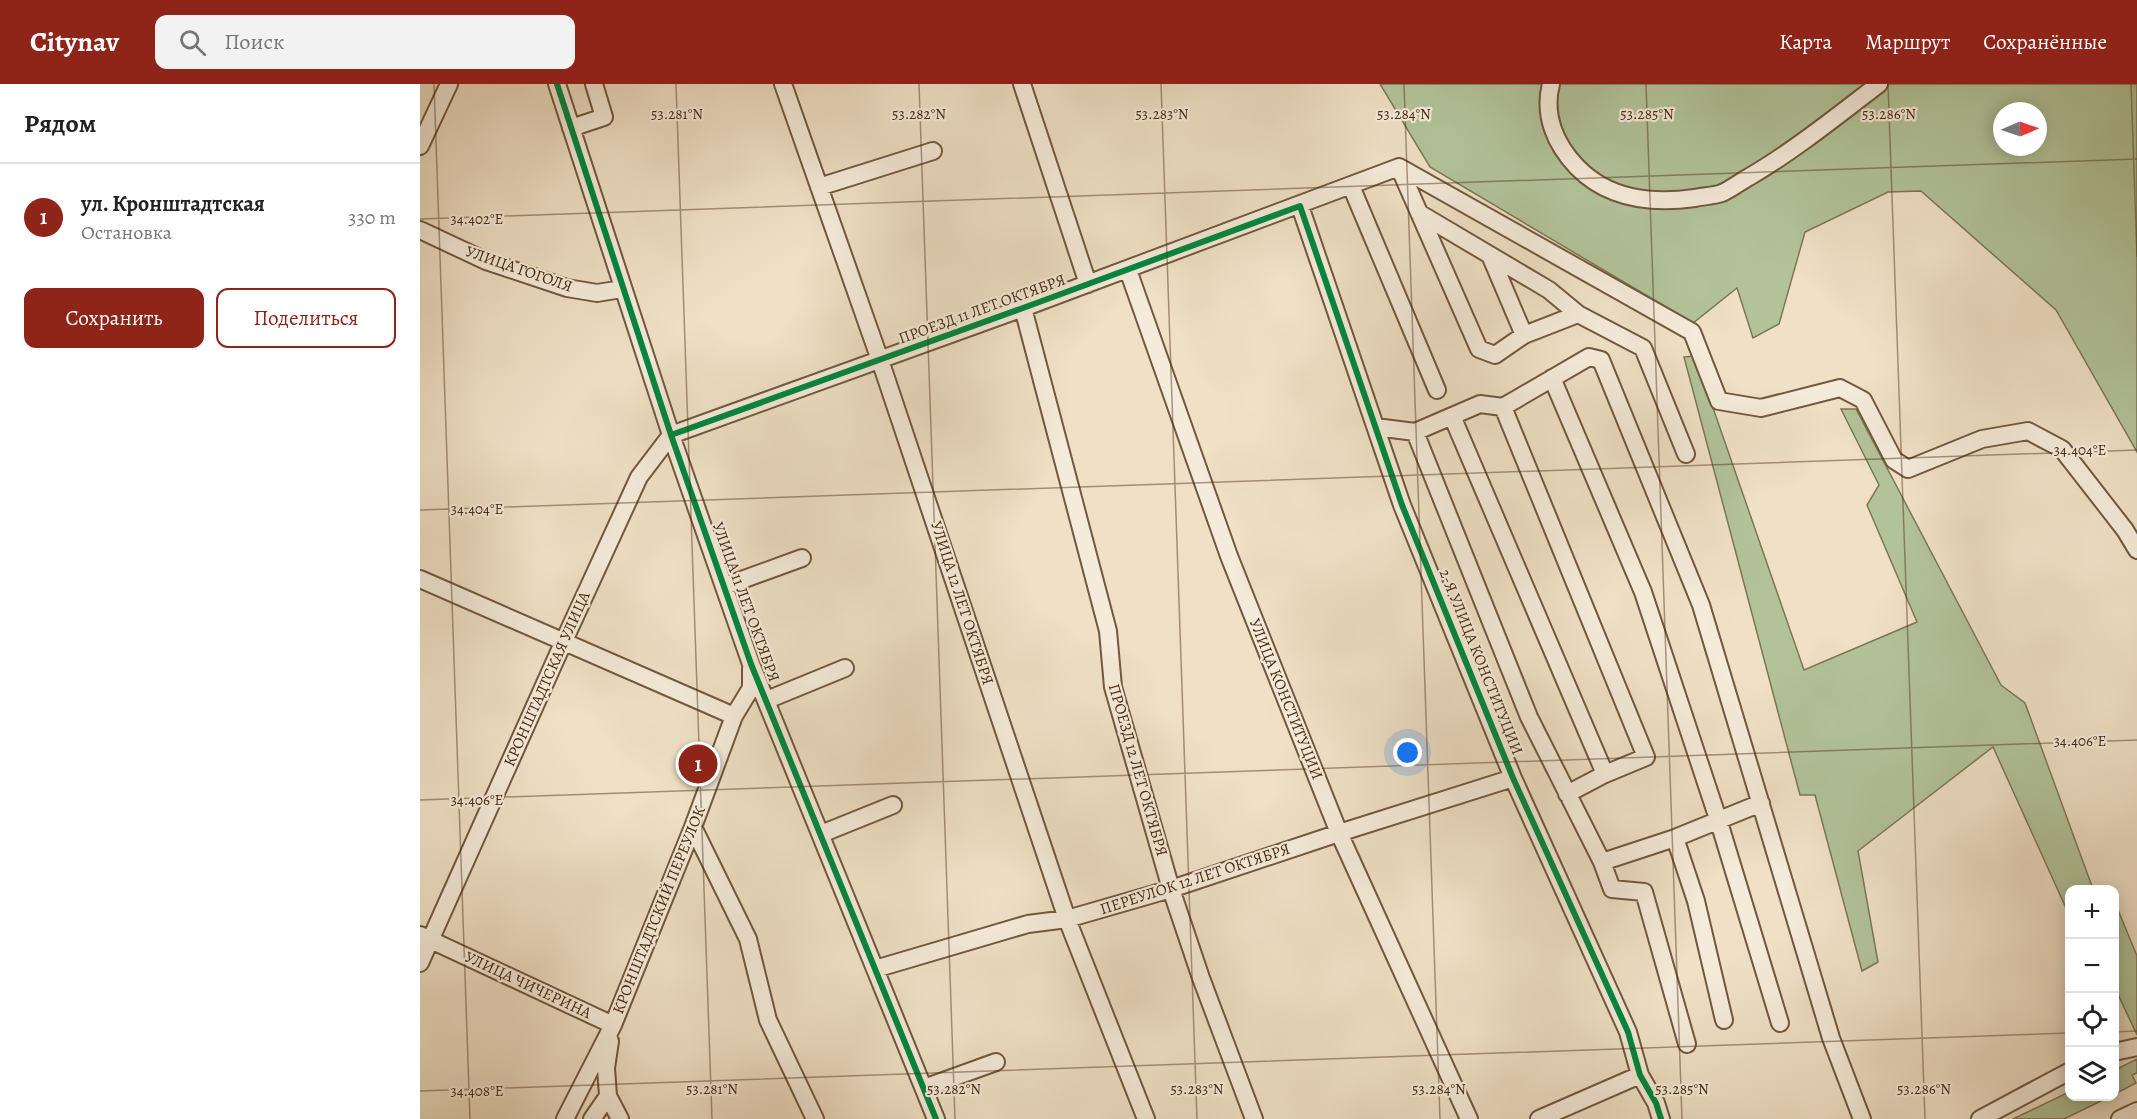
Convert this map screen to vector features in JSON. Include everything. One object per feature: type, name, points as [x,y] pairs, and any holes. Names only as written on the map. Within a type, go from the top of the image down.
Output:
[{"type":"street","points":[[420,146],[449,84]]},
{"type":"street","name":"УЛИЦА 11 ЛЕТ ОКТЯБРЯ","points":[[557,84],[622,289],[751,664],[936,1119]]},
{"type":"street","points":[[571,128],[604,117],[594,84]]},
{"type":"street","name":"УЛИЦА 12 ЛЕТ ОКТЯБРЯ","points":[[783,84],[880,360],[1067,919],[1146,1119]]},
{"type":"street","points":[[1022,84],[1088,285]]},
{"type":"street","points":[[1551,84],[1548,98],[1552,131],[1565,154],[1587,177],[1624,196],[1647,201],[1673,201],[1720,194],[1774,162],[1880,84]]},
{"type":"street","points":[[819,188],[933,151]]},
{"type":"street","points":[[1399,167],[1479,350],[1495,355],[1524,335],[1578,314]]},
{"type":"street","points":[[1399,167],[1692,332],[1719,401],[1761,408],[1840,388],[1863,400],[1894,460],[1908,469],[1982,439],[2028,431],[2062,449],[2126,530],[2137,550]]},
{"type":"street","name":"ПРОЕЗД 11 ЛЕТ ОКТЯБРЯ","points":[[671,435],[1088,285],[1399,167]]},
{"type":"street","points":[[1351,186],[1437,390]]},
{"type":"street","name":"2-Я УЛИЦА КОНСТИТУЦИИ","points":[[1300,206],[1402,505],[1513,778],[1628,1032],[1640,1075],[1656,1103],[1661,1119]]},
{"type":"street","points":[[1419,213],[1549,290],[1578,314],[1643,348],[1686,453]]},
{"type":"street","name":"УЛИЦА ГОГОЛЯ","points":[[420,230],[486,261],[567,288],[597,293],[622,289]]},
{"type":"street","points":[[1490,255],[1524,335]]},
{"type":"street","name":"УЛИЦА КОНСТИТУЦИИ","points":[[1128,270],[1229,556],[1339,832],[1470,1119]]},
{"type":"street","name":"ПРОЕЗД 12 ЛЕТ ОКТЯБРЯ","points":[[1023,308],[1108,631],[1113,687],[1172,889],[1201,978],[1254,1119]]},
{"type":"street","points":[[1376,427],[1415,432],[1480,404],[1503,407],[1589,357],[1601,360],[1701,605],[1831,1038],[1862,1119]]},
{"type":"street","points":[[1552,378],[1643,592],[1719,822],[1780,1023]]},
{"type":"street","points":[[1503,407],[1646,757],[1605,774],[1567,794]]},
{"type":"street","points":[[1452,416],[1605,774]]},
{"type":"street","points":[[1415,432],[1529,717],[1602,862],[1612,889],[1644,892],[1687,1044]]},
{"type":"street","name":"КРОНШТАДТСКАЯ УЛИЦА","points":[[420,963],[425,937],[639,477],[671,435]]},
{"type":"street","points":[[725,586],[802,558]]},
{"type":"street","points":[[420,579],[562,643],[734,716]]},
{"type":"street","name":"КРОНШТАДТСКИЙ ПЕРЕУЛОК","points":[[565,1119],[613,1025],[693,827],[734,716],[751,688],[751,664]]},
{"type":"street","points":[[767,699],[845,669]]},
{"type":"street","name":"ПЕРЕУЛОК 12 ЛЕТ ОКТЯБРЯ","points":[[875,969],[1028,924],[1067,919],[1172,889],[1339,832],[1513,778]]},
{"type":"street","points":[[1602,862],[1676,838],[1761,803]]},
{"type":"street","points":[[821,834],[893,805]]},
{"type":"street","points":[[693,827],[748,939],[768,1020],[815,1119]]},
{"type":"street","points":[[1676,838],[1696,901],[1724,1020]]},
{"type":"street","name":"УЛИЦА ЧИЧЕРИНА","points":[[425,937],[613,1025]]},
{"type":"street","points":[[613,1025],[606,1068],[608,1096],[620,1119]]},
{"type":"street","points":[[2119,1051],[2137,1047]]},
{"type":"street","points":[[924,1088],[996,1062]]},
{"type":"street","points":[[1980,1119],[2065,1074]]},
{"type":"street","points":[[1539,1119],[1640,1075]]},
{"type":"street","points":[[592,1119],[608,1096]]},
{"type":"street","points":[[2120,1119],[2137,1111]]},
{"type":"green space","points":[[1380,84],[2137,84],[2137,452],[2056,310],[1921,191],[1888,192],[1805,232],[1779,324],[1753,338],[1737,288],[1693,323],[1430,167]]},
{"type":"green space","points":[[1695,356],[1804,670],[1917,622],[1867,505],[1879,485],[1841,409],[1856,409],[2001,685],[2025,703],[2092,885],[2065,885],[2065,906],[1993,747],[1858,851],[1878,962],[1862,971],[1815,795],[1800,795],[1684,357]]},
{"type":"green space","points":[[2119,912],[2137,956],[2137,1035],[2119,997]]},
{"type":"green space","points":[[2137,1059],[2137,1073],[2132,1075],[2136,1083],[2119,1092],[2119,1068]]},
{"type":"green space","points":[[2065,1094],[2065,1101],[2101,1101],[2064,1119],[2013,1119]]},
{"type":"cycle path","points":[[557,84],[671,435],[751,664],[936,1119]]},
{"type":"cycle path","points":[[671,435],[1300,206],[1402,505],[1513,778],[1628,1032],[1640,1075],[1656,1103],[1661,1119]]},
{"type":"place","name":"ул. Кронштадтская","points":[[698,764]]}]
